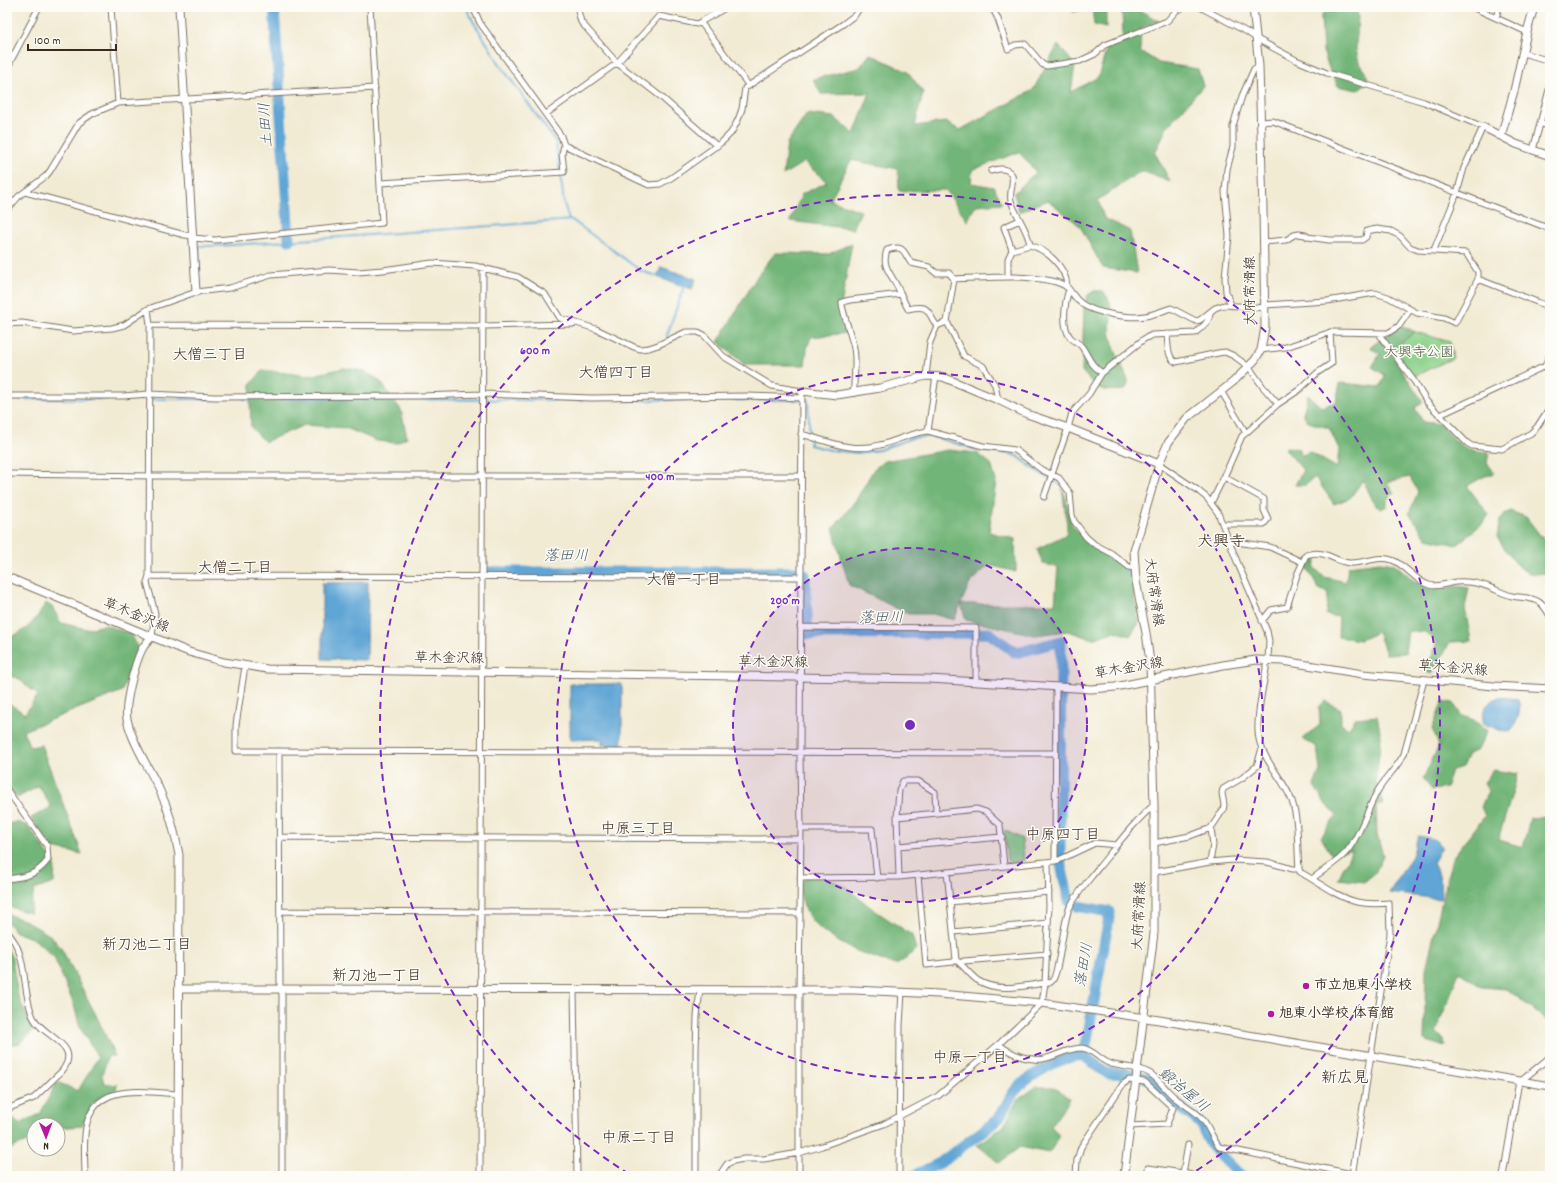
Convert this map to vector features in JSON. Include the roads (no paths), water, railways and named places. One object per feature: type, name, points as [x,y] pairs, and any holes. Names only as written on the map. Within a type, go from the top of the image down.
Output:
[{"type":"street","points":[[7,68],[39,7]]},
{"type":"street","points":[[111,7],[118,103]]},
{"type":"street","points":[[179,7],[196,292]]},
{"type":"street","points":[[25,192],[185,235],[215,240],[382,223],[370,7]]},
{"type":"street","points":[[380,183],[564,172],[562,154],[564,145],[561,136],[480,23],[473,7]]},
{"type":"street","points":[[577,7],[581,22],[617,62],[660,96],[717,146]]},
{"type":"street","points":[[546,114],[617,62],[659,16],[690,23],[701,23],[728,7]]},
{"type":"street","points":[[564,145],[649,185],[660,184],[717,146],[731,133],[742,109],[745,88],[843,24],[855,15],[860,7]]},
{"type":"street","points":[[992,7],[998,19],[1008,49],[1015,45],[1025,44],[1043,65],[1047,66],[1080,61],[1095,54],[1105,45],[1167,20],[1177,10],[1185,7]]},
{"type":"street","points":[[1200,7],[1296,60],[1327,74],[1424,102],[1483,127],[1500,136],[1550,156]]},
{"type":"street","name":"大府常滑線","points":[[1124,1176],[1154,933],[1155,872],[1150,662],[1136,581],[1134,551],[1159,464],[1168,443],[1187,418],[1249,367],[1256,360],[1261,350],[1265,327],[1265,307],[1261,122],[1257,39],[1252,7]]},
{"type":"street","points":[[1472,7],[1527,32]]},
{"type":"street","points":[[1496,18],[1499,7]]},
{"type":"street","points":[[1500,136],[1514,92],[1534,7]]},
{"type":"street","points":[[701,23],[749,86]]},
{"type":"street","points":[[1523,53],[1550,61]]},
{"type":"street","points":[[1231,305],[1226,292],[1225,278],[1229,236],[1225,192],[1227,169],[1233,147],[1233,126],[1237,112],[1242,96],[1254,69],[1259,66]]},
{"type":"street","points":[[1533,150],[1550,86]]},
{"type":"street","points":[[7,210],[18,196],[50,171],[79,123],[92,114],[118,103],[375,88]]},
{"type":"street","points":[[1261,122],[1273,121],[1550,229]]},
{"type":"street","points":[[1540,123],[1550,127]]},
{"type":"street","points":[[1434,250],[1457,193],[1464,168],[1483,127]]},
{"type":"street","points":[[991,171],[1005,170],[1010,172],[1012,175],[1011,198],[1029,238],[1030,245]]},
{"type":"street","points":[[1008,277],[1008,259],[1012,250],[1004,227],[1020,220]]},
{"type":"street","points":[[954,279],[1008,277],[1051,281],[1068,287],[1083,304],[1105,313],[1145,316],[1171,308],[1196,321],[1200,320],[1219,306],[1231,305],[1238,307],[1265,307],[1327,301],[1375,293],[1388,297],[1410,310],[1424,315],[1444,318],[1455,323],[1478,279],[1478,272],[1466,252],[1418,250],[1410,247],[1400,236],[1384,229],[1367,231],[1366,237],[1362,240],[1329,240],[1299,234],[1286,240],[1264,242]]},
{"type":"street","points":[[1012,250],[1030,245],[1042,250],[1063,271],[1068,287],[1064,312],[1069,336],[1080,344],[1092,365],[1102,373]]},
{"type":"street","points":[[937,326],[926,308],[908,310],[887,266],[887,250],[892,248],[903,250],[911,263],[929,267],[936,273],[949,273],[954,279],[947,322],[964,356],[969,360],[983,366],[995,385],[998,400]]},
{"type":"street","points":[[7,324],[22,323],[73,331],[108,329],[124,325],[148,309],[196,292],[230,288],[271,275],[329,270],[358,272],[432,263],[447,263],[483,267],[509,273],[522,279],[545,294],[560,318],[596,329],[628,345],[640,349],[658,345],[686,332],[698,332],[704,335],[723,356],[772,386],[802,394]]},
{"type":"street","points":[[480,1176],[483,267]]},
{"type":"street","points":[[1478,279],[1550,307]]},
{"type":"street","points":[[854,393],[856,357],[847,319],[841,306],[842,302],[901,294]]},
{"type":"street","points":[[148,309],[150,325],[149,576],[147,582],[155,613],[152,636],[144,647],[130,685],[127,699],[127,719],[136,744],[161,791],[171,815],[179,855],[178,1176]]},
{"type":"street","points":[[1261,350],[1286,347],[1330,332],[1388,333],[1399,326],[1410,310]]},
{"type":"street","points":[[1044,497],[1072,413],[1089,394],[1102,373],[1144,338],[1152,335],[1195,333],[1211,316],[1210,312]]},
{"type":"street","points":[[926,376],[930,342],[937,326],[947,322]]},
{"type":"street","points":[[150,325],[483,326],[579,324]]},
{"type":"street","points":[[1210,503],[1224,477],[1242,436],[1278,404],[1332,363],[1330,332]]},
{"type":"street","points":[[1167,334],[1170,356],[1174,361],[1176,362],[1225,352],[1234,356],[1249,367],[1263,387],[1278,404]]},
{"type":"street","points":[[1381,334],[1381,337],[1414,381],[1422,396],[1467,443],[1472,446],[1502,449],[1531,433],[1537,427],[1550,407]]},
{"type":"street","points":[[1440,415],[1546,366],[1550,354]]},
{"type":"street","points":[[7,396],[123,396],[149,394],[246,397],[420,396],[483,394],[591,398],[802,394],[833,395],[854,393],[926,376],[936,376],[954,381],[1027,414],[1068,428],[1159,464],[1196,489],[1218,513],[1267,632],[1269,641],[1258,725],[1259,738],[1262,748],[1292,802],[1295,816],[1298,869],[1300,872],[1345,898],[1372,904],[1389,903],[1390,934],[1352,1175]]},
{"type":"street","points":[[928,431],[936,376]]},
{"type":"street","points":[[1221,391],[1246,433]]},
{"type":"street","points":[[799,1176],[801,829],[800,577],[802,394]]},
{"type":"street","points":[[801,434],[824,442],[860,448],[878,446],[916,432],[928,431],[983,446],[1015,450],[1052,475],[1059,478],[1070,493],[1074,521],[1086,537],[1129,567],[1135,568]]},
{"type":"street","points":[[7,474],[801,476]]},
{"type":"street","points":[[1223,524],[1262,525],[1268,519],[1264,510],[1264,499],[1224,477]]},
{"type":"street","points":[[1230,541],[1274,548],[1302,562]]},
{"type":"street","points":[[1262,621],[1271,610],[1287,607],[1302,562],[1306,555],[1314,553],[1332,556],[1350,563],[1390,559],[1399,563],[1423,583],[1430,586],[1441,586],[1457,582],[1482,584],[1512,596],[1534,600],[1542,604],[1550,616]]},
{"type":"street","points":[[149,576],[800,577]]},
{"type":"street","name":"草木金沢線","points":[[7,577],[205,657],[245,666],[285,670],[929,678],[1056,688],[1091,689],[1109,688],[1223,665],[1256,660],[1267,660],[1283,661],[1360,674],[1500,687],[1550,689]]},
{"type":"street","points":[[800,627],[976,628],[976,681]]},
{"type":"street","points":[[245,666],[236,725],[236,751],[1055,753]]},
{"type":"street","points":[[1312,879],[1341,858],[1349,849],[1378,791],[1400,761],[1406,746],[1424,680]]},
{"type":"street","points":[[1055,861],[1056,688]]},
{"type":"street","points":[[1154,843],[1190,836],[1211,828],[1223,810],[1223,789],[1242,778],[1257,766],[1262,748]]},
{"type":"street","points":[[279,751],[282,994],[282,1176]]},
{"type":"street","points":[[899,877],[897,817],[899,790],[902,781],[918,781],[935,792],[936,813]]},
{"type":"street","points":[[7,790],[47,846],[48,860],[42,868],[34,873],[23,877],[7,879]]},
{"type":"street","points":[[947,872],[953,932],[958,962],[976,979],[993,987],[1002,988],[1051,982],[1055,978],[1063,932],[1069,909],[1081,890],[1117,845],[1141,816],[1154,805]]},
{"type":"street","points":[[897,817],[976,808],[981,810],[1000,825],[1004,866]]},
{"type":"street","points":[[1210,862],[1213,845],[1211,828]]},
{"type":"street","points":[[801,829],[872,829],[877,878]]},
{"type":"street","points":[[280,837],[800,839]]},
{"type":"street","points":[[898,846],[1002,837]]},
{"type":"street","points":[[800,878],[899,877],[1048,862],[1059,860],[1095,843],[1117,845]]},
{"type":"street","points":[[1155,872],[1210,862],[1233,860],[1259,862],[1298,869]]},
{"type":"street","points":[[719,1176],[727,1164],[733,1161],[744,1159],[764,1159],[799,1153],[857,1134],[899,1116],[938,1096],[999,1044],[1042,1003],[1045,983],[1048,923],[1048,862]]},
{"type":"street","points":[[918,875],[926,965],[1046,954]]},
{"type":"street","points":[[950,902],[1049,892]]},
{"type":"street","points":[[280,911],[800,913]]},
{"type":"street","points":[[953,932],[1048,923]]},
{"type":"street","points":[[7,932],[15,941],[19,950],[28,1001],[33,1018],[42,1028],[65,1047],[68,1063],[62,1071],[34,1098],[7,1108]]},
{"type":"street","points":[[179,989],[854,990],[902,992],[1042,1003],[1143,1017],[1550,1086]]},
{"type":"street","points":[[574,990],[578,1176]]},
{"type":"street","points":[[696,1176],[696,1043],[700,990]]},
{"type":"street","points":[[899,1176],[900,1025],[902,992]]},
{"type":"street","points":[[999,1044],[1013,1053],[1035,1059],[1045,1059],[1074,1048],[1083,1048],[1103,1061],[1111,1064],[1129,1066],[1136,1075],[1173,1108],[1167,1124],[1130,1126]]},
{"type":"street","points":[[1503,1176],[1518,1087],[1521,1081],[1550,1057]]},
{"type":"street","points":[[1076,1176],[1077,1160],[1081,1147],[1123,1084],[1136,1075],[1150,1073],[1172,1095],[1197,1114],[1204,1122],[1219,1147],[1362,1176]]},
{"type":"street","points":[[85,1176],[86,1128],[88,1120],[94,1109],[103,1099],[110,1095],[128,1092],[178,1094]]},
{"type":"street","points":[[1183,1173],[1188,1145]]},
{"type":"street","points":[[1147,1176],[1148,1168],[1195,1176]]},
{"type":"water","points":[[661,267],[696,279],[692,289],[657,277]]},
{"type":"water","points":[[368,582],[367,660],[322,659],[322,583]]},
{"type":"water","points":[[570,684],[622,684],[622,745],[602,745],[602,739],[570,740]]},
{"type":"water","points":[[1499,697],[1518,699],[1520,707],[1516,723],[1511,730],[1505,732],[1484,724],[1483,719],[1484,711],[1488,704]]},
{"type":"water","points":[[1418,836],[1434,839],[1442,847],[1433,863],[1440,878],[1441,899],[1389,893],[1412,856]]},
{"type":"waterway","name":"土田川","points":[[274,7],[289,240]]},
{"type":"waterway","points":[[466,7],[501,66],[556,142],[564,203],[569,220]]},
{"type":"waterway","points":[[199,270],[199,246],[218,246],[572,220],[641,271],[659,277]]},
{"type":"waterway","points":[[668,338],[667,335],[685,284]]},
{"type":"waterway","points":[[7,399],[212,399]]},
{"type":"waterway","points":[[244,399],[582,400]]},
{"type":"waterway","points":[[626,400],[808,400],[810,445],[830,450],[857,453],[879,450],[912,438],[931,436],[978,450],[1011,454],[1019,457],[1038,472],[1062,486]]},
{"type":"waterway","points":[[1088,542],[1094,548],[1114,559]]},
{"type":"waterway","points":[[1121,564],[1129,574]]},
{"type":"waterway","name":"落田川","points":[[490,572],[794,572],[805,575],[808,634],[989,633],[1016,653],[1061,641],[1060,850],[1061,865],[1069,901]]},
{"type":"waterway","name":"落田川","points":[[1077,906],[1110,912],[1084,1056]]},
{"type":"waterway","name":"鍛治屋川","points":[[913,1176],[940,1163],[996,1121],[1014,1092],[1027,1080],[1056,1062],[1076,1056],[1084,1056],[1107,1073],[1133,1074],[1150,1079],[1173,1102],[1200,1123],[1211,1146],[1241,1176]]},
{"type":"place","name":"市立旭東小学校","points":[[1306,986]]},
{"type":"place","name":"旭東小学校 体育館","points":[[1271,1014]]},
{"type":"district","name":"大僧三丁目","points":[[210,356]]},
{"type":"district","name":"大僧四丁目","points":[[616,374]]},
{"type":"district","name":"大興寺","points":[[1221,542]]},
{"type":"district","name":"大僧二丁目","points":[[235,569]]},
{"type":"district","name":"大僧一丁目","points":[[684,581]]},
{"type":"district","name":"中原三丁目","points":[[638,830]]},
{"type":"district","name":"中原四丁目","points":[[1063,836]]},
{"type":"district","name":"新刀池二丁目","points":[[147,946]]},
{"type":"district","name":"新刀池一丁目","points":[[377,977]]},
{"type":"district","name":"中原一丁目","points":[[970,1059]]},
{"type":"district","name":"新広見","points":[[1345,1078]]},
{"type":"district","name":"中原二丁目","points":[[639,1139]]},
{"type":"park label","name":"大興寺公園","points":[[1419,353]]}]
